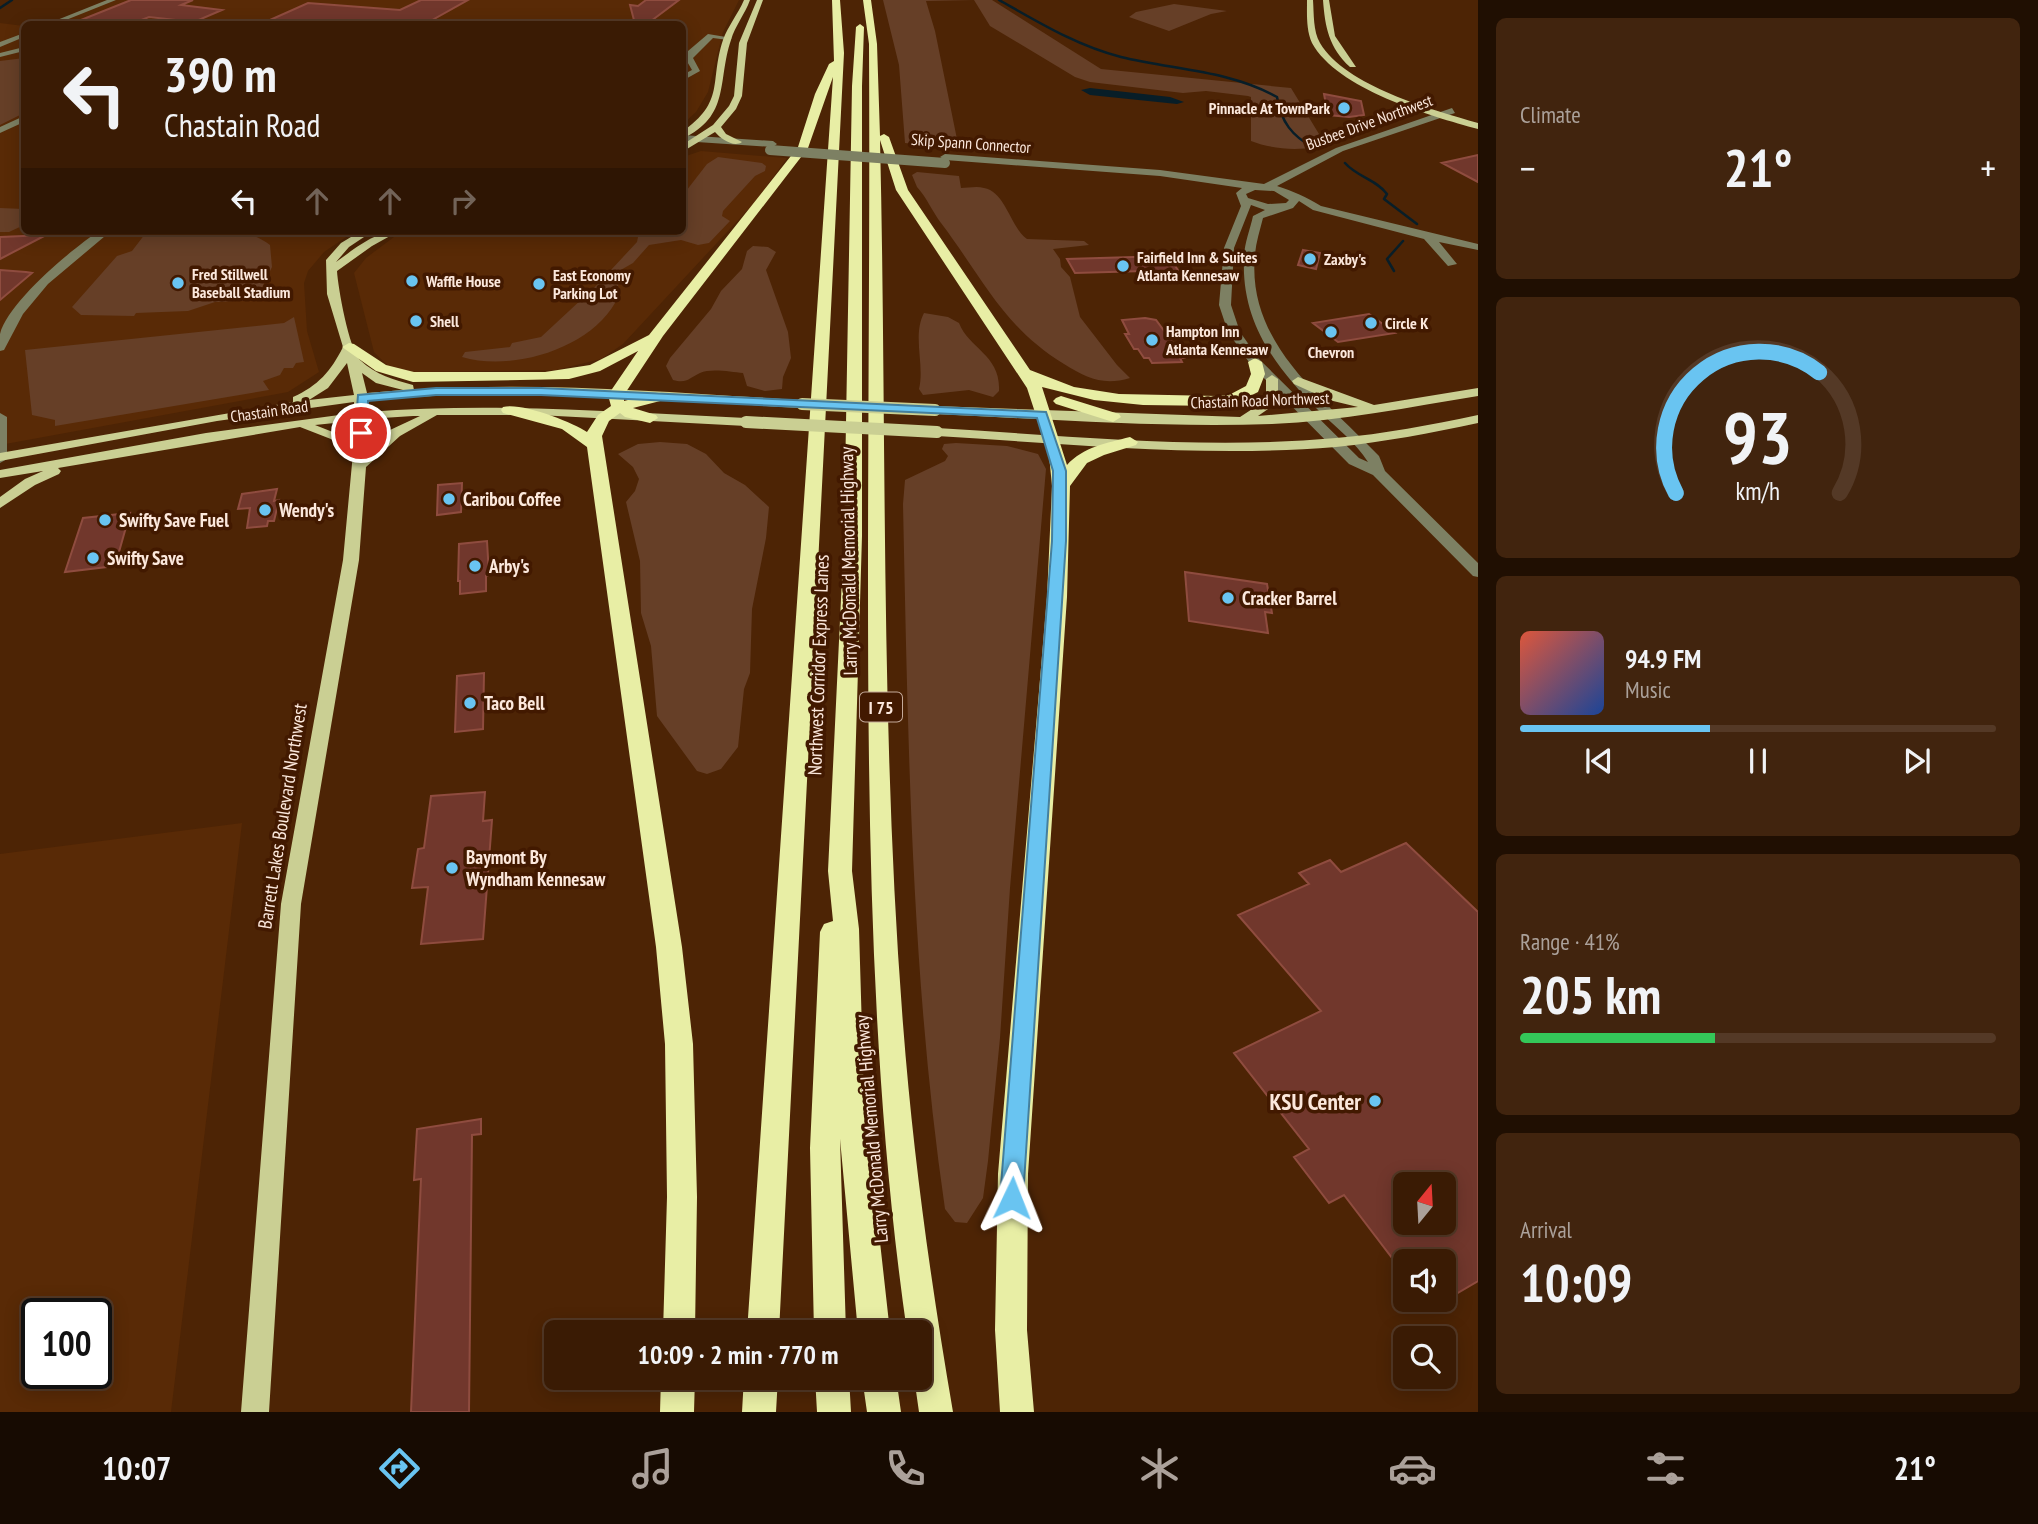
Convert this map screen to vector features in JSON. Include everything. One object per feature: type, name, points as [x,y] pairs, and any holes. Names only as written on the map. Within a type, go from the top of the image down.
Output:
[{"type":"highway","name":"Larry McDonald Memorial Highway","points":[[764,1320],[839,53],[836,0]]},
{"type":"highway","name":"Northwest Corridor Express Lanes","points":[[857,0],[860,27],[857,86],[853,536],[840,871],[846,929],[850,1098],[873,1320]]},
{"type":"highway","name":"Larry McDonald Memorial Highway","points":[[867,0],[873,44],[876,411],[886,969],[900,1135],[919,1308],[936,1412]]},
{"type":"highway","points":[[679,1320],[682,1197],[679,1044],[669,947],[595,445],[596,427],[618,401],[638,361],[657,334],[803,148],[820,94],[839,53]]},
{"type":"highway","points":[[874,117],[902,190],[1035,388],[1057,455],[1061,486],[1057,597],[1013,1174],[1011,1330],[1017,1412]]},
{"type":"highway","points":[[351,353],[381,368],[413,377],[558,376],[607,363],[657,334]]},
{"type":"highway","points":[[541,391],[595,383],[638,361]]},
{"type":"highway","points":[[1025,373],[1047,384],[1087,395],[1217,401],[1233,400],[1253,389],[1258,374],[1255,362]]},
{"type":"highway","points":[[1035,388],[1059,401],[1113,416]]},
{"type":"highway","points":[[618,401],[659,397]]},
{"type":"highway","points":[[618,401],[632,414],[650,418]]},
{"type":"highway","points":[[509,410],[568,426],[595,445]]},
{"type":"highway","points":[[1061,486],[1069,470],[1083,456],[1130,442]]},
{"type":"highway","points":[[831,1320],[825,1148],[831,969],[840,871]]},
{"type":"highway","points":[[677,1412],[678,1390]]},
{"type":"highway","points":[[758,1412],[760,1390]]},
{"type":"highway","points":[[833,1390],[834,1412]]},
{"type":"highway","points":[[881,1390],[884,1412]]},
{"type":"main road","points":[[687,141],[719,99],[728,38],[747,0]]},
{"type":"main road","points":[[687,141],[716,127],[729,113],[738,96],[743,43],[760,0]]},
{"type":"main road","points":[[1310,0],[1314,37],[1327,57],[1345,71],[1388,94],[1440,114],[1453,114]]},
{"type":"main road","points":[[1326,0],[1331,39],[1342,56],[1372,77],[1478,126]]},
{"type":"main road","points":[[1314,37],[1331,39]]},
{"type":"main road","points":[[1464,114],[1478,119]]},
{"type":"main road","points":[[686,128],[702,122]]},
{"type":"main road","points":[[716,127],[721,135],[743,144]]},
{"type":"main road","points":[[333,269],[332,256],[363,235]]},
{"type":"main road","points":[[333,269],[368,244],[386,235]]},
{"type":"main road","name":"Barrett Lakes Boulevard Northwest","points":[[255,1412],[291,904],[351,560],[360,458],[362,398],[333,294],[333,269]]},
{"type":"main road","points":[[277,408],[326,385],[351,353],[380,380],[436,392]]},
{"type":"main road","points":[[1236,421],[1260,412],[1272,402],[1272,379]]},
{"type":"main road","points":[[1298,381],[1344,400],[1385,408]]},
{"type":"main road","name":"Chastain Road","points":[[0,458],[277,408],[362,398],[436,392],[541,391],[618,401]]},
{"type":"main road","name":"Chastain Road Northwest","points":[[1042,414],[1236,421],[1332,415],[1478,392]]},
{"type":"main road","points":[[659,397],[1042,414]]},
{"type":"main road","points":[[293,424],[330,433],[351,443],[360,458],[395,433],[444,410]]},
{"type":"main road","name":"Chastain Road","points":[[0,474],[293,424],[444,410],[509,410],[1050,438]]},
{"type":"main road","points":[[1050,438],[1253,446],[1357,440],[1478,419]]},
{"type":"main road","points":[[0,504],[30,482],[75,462]]},
{"type":"street","points":[[59,21],[113,0]]},
{"type":"street","points":[[0,45],[21,36]]},
{"type":"street","points":[[686,77],[696,71],[690,58],[691,52],[711,36],[728,38]]},
{"type":"street","points":[[0,55],[21,50]]},
{"type":"street","name":"Busbee Drive Northwest","points":[[1244,197],[1245,189],[1277,183],[1286,175],[1329,153],[1440,114]]},
{"type":"street","name":"Busbee Drive Northwest","points":[[1301,198],[1296,188],[1303,173],[1343,155],[1453,114],[1464,114]]},
{"type":"street","points":[[0,130],[21,120]]},
{"type":"street","name":"Skip Spann Connector","points":[[687,141],[1153,176],[1208,186],[1244,197]]},
{"type":"street","points":[[1286,175],[1265,183],[1244,197],[1229,248],[1225,304],[1234,332],[1255,362],[1354,461],[1378,472],[1478,572]]},
{"type":"street","name":"Skip Spann Connector","points":[[1153,176],[1244,197]]},
{"type":"street","points":[[1259,187],[1281,190],[1293,197],[1292,204],[1257,221],[1249,254],[1255,318],[1275,356],[1374,459],[1378,472]]},
{"type":"street","points":[[1244,197],[1260,206],[1381,225]]},
{"type":"street","points":[[1285,208],[1300,205],[1301,198],[1317,208],[1423,236],[1478,247]]},
{"type":"street","points":[[1,340],[23,308],[51,276],[101,235]]},
{"type":"street","points":[[1423,236],[1441,249],[1450,265],[1463,254],[1466,245]]},
{"type":"street","points":[[0,417],[0,458]]},
{"type":"shaded area","points":[[112,0],[739,0],[723,32],[708,92],[696,112],[686,121],[686,21],[58,21]]},
{"type":"shaded area","points":[[883,0],[974,0],[926,1],[935,31],[959,149],[905,143],[899,65]]},
{"type":"shaded area","points":[[974,0],[992,0],[1101,69],[1291,88],[1319,134],[1336,141],[1294,149],[1251,141],[1251,97],[1248,96],[1206,91],[1183,93],[1090,82],[1075,77],[990,26]]},
{"type":"shaded area","points":[[1174,4],[1227,11],[1211,14],[1169,31],[1129,17],[1136,12]]},
{"type":"shaded area","points":[[0,23],[21,26],[21,235],[349,235],[324,252],[308,271],[304,283],[307,331],[319,372],[288,392],[0,445]]},
{"type":"shaded area","points":[[21,58],[21,114],[0,125],[0,61]]},
{"type":"shaded area","points":[[701,151],[787,158],[755,202],[623,344],[601,359],[556,370],[414,372],[389,367],[374,352],[354,273],[366,258],[397,235],[686,235],[686,156]]},
{"type":"shaded area","points":[[718,157],[762,163],[766,166],[765,171],[755,176],[723,211],[722,216],[730,221],[709,243],[698,245],[681,240],[649,245],[633,263],[619,271],[615,303],[603,319],[568,344],[525,359],[482,361],[462,357],[465,352],[510,347],[512,343],[541,337],[597,285],[637,242],[638,237],[632,235],[686,235],[686,191],[707,164]]},
{"type":"shaded area","points":[[917,172],[959,176],[961,188],[978,187],[991,191],[998,196],[1016,227],[1027,239],[1084,241],[1089,245],[1053,249],[1060,259],[1061,267],[1070,277],[1080,317],[1130,378],[1103,381],[1088,377],[1043,350],[1025,334],[995,300],[917,187],[912,175]]},
{"type":"shaded area","points":[[0,208],[21,209],[21,226],[9,232],[0,232]]},
{"type":"shaded area","name":"Fred Stillwell Baseball Stadium","points":[[144,235],[251,235],[270,245],[272,267],[256,300],[215,302],[188,311],[136,313],[134,316],[81,315],[72,307],[117,256],[132,251]]},
{"type":"shaded area","points":[[753,246],[768,247],[776,252],[766,270],[788,332],[791,358],[783,377],[782,389],[765,391],[747,386],[743,373],[721,371],[700,373],[685,381],[673,380],[666,366],[670,358],[711,309],[721,291],[742,269],[747,251]]},
{"type":"shaded area","points":[[924,313],[948,317],[959,323],[995,369],[999,391],[993,397],[969,390],[923,395],[919,389],[919,331]]},
{"type":"shaded area","points":[[294,317],[304,362],[296,363],[293,368],[284,368],[280,375],[263,381],[269,390],[55,426],[55,420],[32,415],[25,350],[284,323]]},
{"type":"shaded area","points":[[638,444],[687,444],[706,454],[724,473],[745,485],[769,507],[766,538],[752,609],[750,673],[744,689],[738,747],[721,769],[707,774],[697,771],[657,716],[651,646],[641,613],[640,561],[626,502],[635,491],[639,479],[633,467],[618,454]]},
{"type":"shaded area","points":[[944,444],[1007,446],[1038,454],[1046,469],[988,1161],[983,1198],[967,1223],[955,1222],[945,1209],[925,1034],[913,857],[903,504],[905,480],[945,461],[948,456],[942,449]]},
{"type":"shaded area","points":[[242,823],[171,1412],[0,1412],[0,854]]},
{"type":"water","points":[[1090,88],[1170,97],[1184,102],[1177,104],[1090,95],[1081,90]]},
{"type":"building","points":[[131,0],[193,0],[181,5],[222,10],[196,21],[149,17],[139,21],[78,21]]},
{"type":"building","points":[[421,0],[468,0],[430,21],[268,21],[308,3],[400,10]]},
{"type":"building","points":[[646,0],[679,0],[651,21],[634,21],[630,5],[638,6]]},
{"type":"building","name":"Pinnacle At TownPark","points":[[1324,94],[1361,101],[1364,115],[1328,115]]},
{"type":"building","points":[[1478,155],[1478,182],[1442,163]]},
{"type":"building","points":[[46,235],[0,259],[0,237]]},
{"type":"building","name":"Zaxby's","points":[[1303,250],[1320,253],[1316,269],[1298,265]]},
{"type":"building","name":"Fairfield Inn & Suites Atlanta Kennesaw","points":[[1168,256],[1178,270],[1075,273],[1067,259]]},
{"type":"building","points":[[0,270],[26,272],[32,273],[0,300]]},
{"type":"building","points":[[1369,314],[1395,333],[1338,342],[1313,323]]},
{"type":"building","name":"Hampton Inn Atlanta Kennesaw","points":[[1122,320],[1156,320],[1184,358],[1180,358],[1182,362],[1152,363],[1149,358],[1144,358],[1138,349],[1134,349],[1125,334],[1129,334]]},
{"type":"building","name":"Caribou Coffee","points":[[462,483],[461,512],[437,515],[438,485]]},
{"type":"building","name":"Wendy's","points":[[277,489],[274,501],[279,500],[274,521],[268,521],[267,526],[247,528],[250,508],[238,509],[242,494]]},
{"type":"building","points":[[130,513],[115,566],[65,572],[83,518]]},
{"type":"building","name":"Arby's","points":[[487,541],[489,575],[486,576],[486,591],[460,594],[459,544]]},
{"type":"building","name":"Cracker Barrel","points":[[1185,572],[1267,584],[1272,613],[1265,612],[1268,633],[1189,621]]},
{"type":"building","name":"Taco Bell","points":[[484,673],[483,729],[455,732],[457,676]]},
{"type":"building","name":"Baymont By Wyndham Kennesaw","points":[[485,792],[483,821],[492,820],[483,939],[421,944],[428,887],[412,888],[418,849],[424,848],[431,796]]},
{"type":"building","name":"KSU Center","points":[[1406,843],[1478,912],[1478,1281],[1456,1294],[1456,1249],[1393,1249],[1393,1259],[1344,1195],[1329,1203],[1294,1157],[1309,1149],[1234,1053],[1321,1011],[1238,915],[1309,884],[1299,873],[1330,860],[1341,872]]},
{"type":"building","points":[[481,1119],[481,1134],[472,1135],[469,1412],[411,1412],[421,1179],[414,1180],[417,1129]]},
{"type":"waterway","points":[[0,8],[12,0]]},
{"type":"waterway","points":[[999,0],[1089,47],[1121,57],[1220,76],[1258,88],[1277,97],[1281,114],[1289,127],[1314,148]]},
{"type":"waterway","points":[[1345,163],[1383,189],[1387,194],[1384,199],[1417,224]]},
{"type":"waterway","points":[[1394,271],[1387,259],[1403,241]]},
{"type":"place","name":"Pinnacle At TownPark","points":[[1344,108]]},
{"type":"place","name":"Zaxby's","points":[[1310,259]]},
{"type":"place","name":"Fairfield Inn & Suites Atlanta Kennesaw","points":[[1123,266]]},
{"type":"place","name":"Waffle House","points":[[412,281]]},
{"type":"place","name":"Fred Stillwell Baseball Stadium","points":[[178,283]]},
{"type":"place","name":"East Economy Parking Lot","points":[[539,284]]},
{"type":"place","name":"Shell","points":[[416,321]]},
{"type":"place","name":"Circle K","points":[[1371,323]]},
{"type":"place","name":"Chevron","points":[[1331,332]]},
{"type":"place","name":"Hampton Inn Atlanta Kennesaw","points":[[1152,340]]},
{"type":"place","name":"Caribou Coffee","points":[[449,499]]},
{"type":"place","name":"Wendy's","points":[[265,510]]},
{"type":"place","name":"Swifty Save Fuel","points":[[105,520]]},
{"type":"place","name":"Swifty Save","points":[[93,558]]},
{"type":"place","name":"Arby's","points":[[475,566]]},
{"type":"place","name":"Cracker Barrel","points":[[1228,598]]},
{"type":"place","name":"Taco Bell","points":[[470,703]]},
{"type":"place","name":"Baymont By Wyndham Kennesaw","points":[[452,868]]},
{"type":"place","name":"KSU Center","points":[[1375,1101]]},
{"type":"route","points":[[361,433],[362,398],[436,392],[541,391],[1042,414],[1057,455],[1061,486],[1057,597],[1038,818],[1012,1198]]}]
